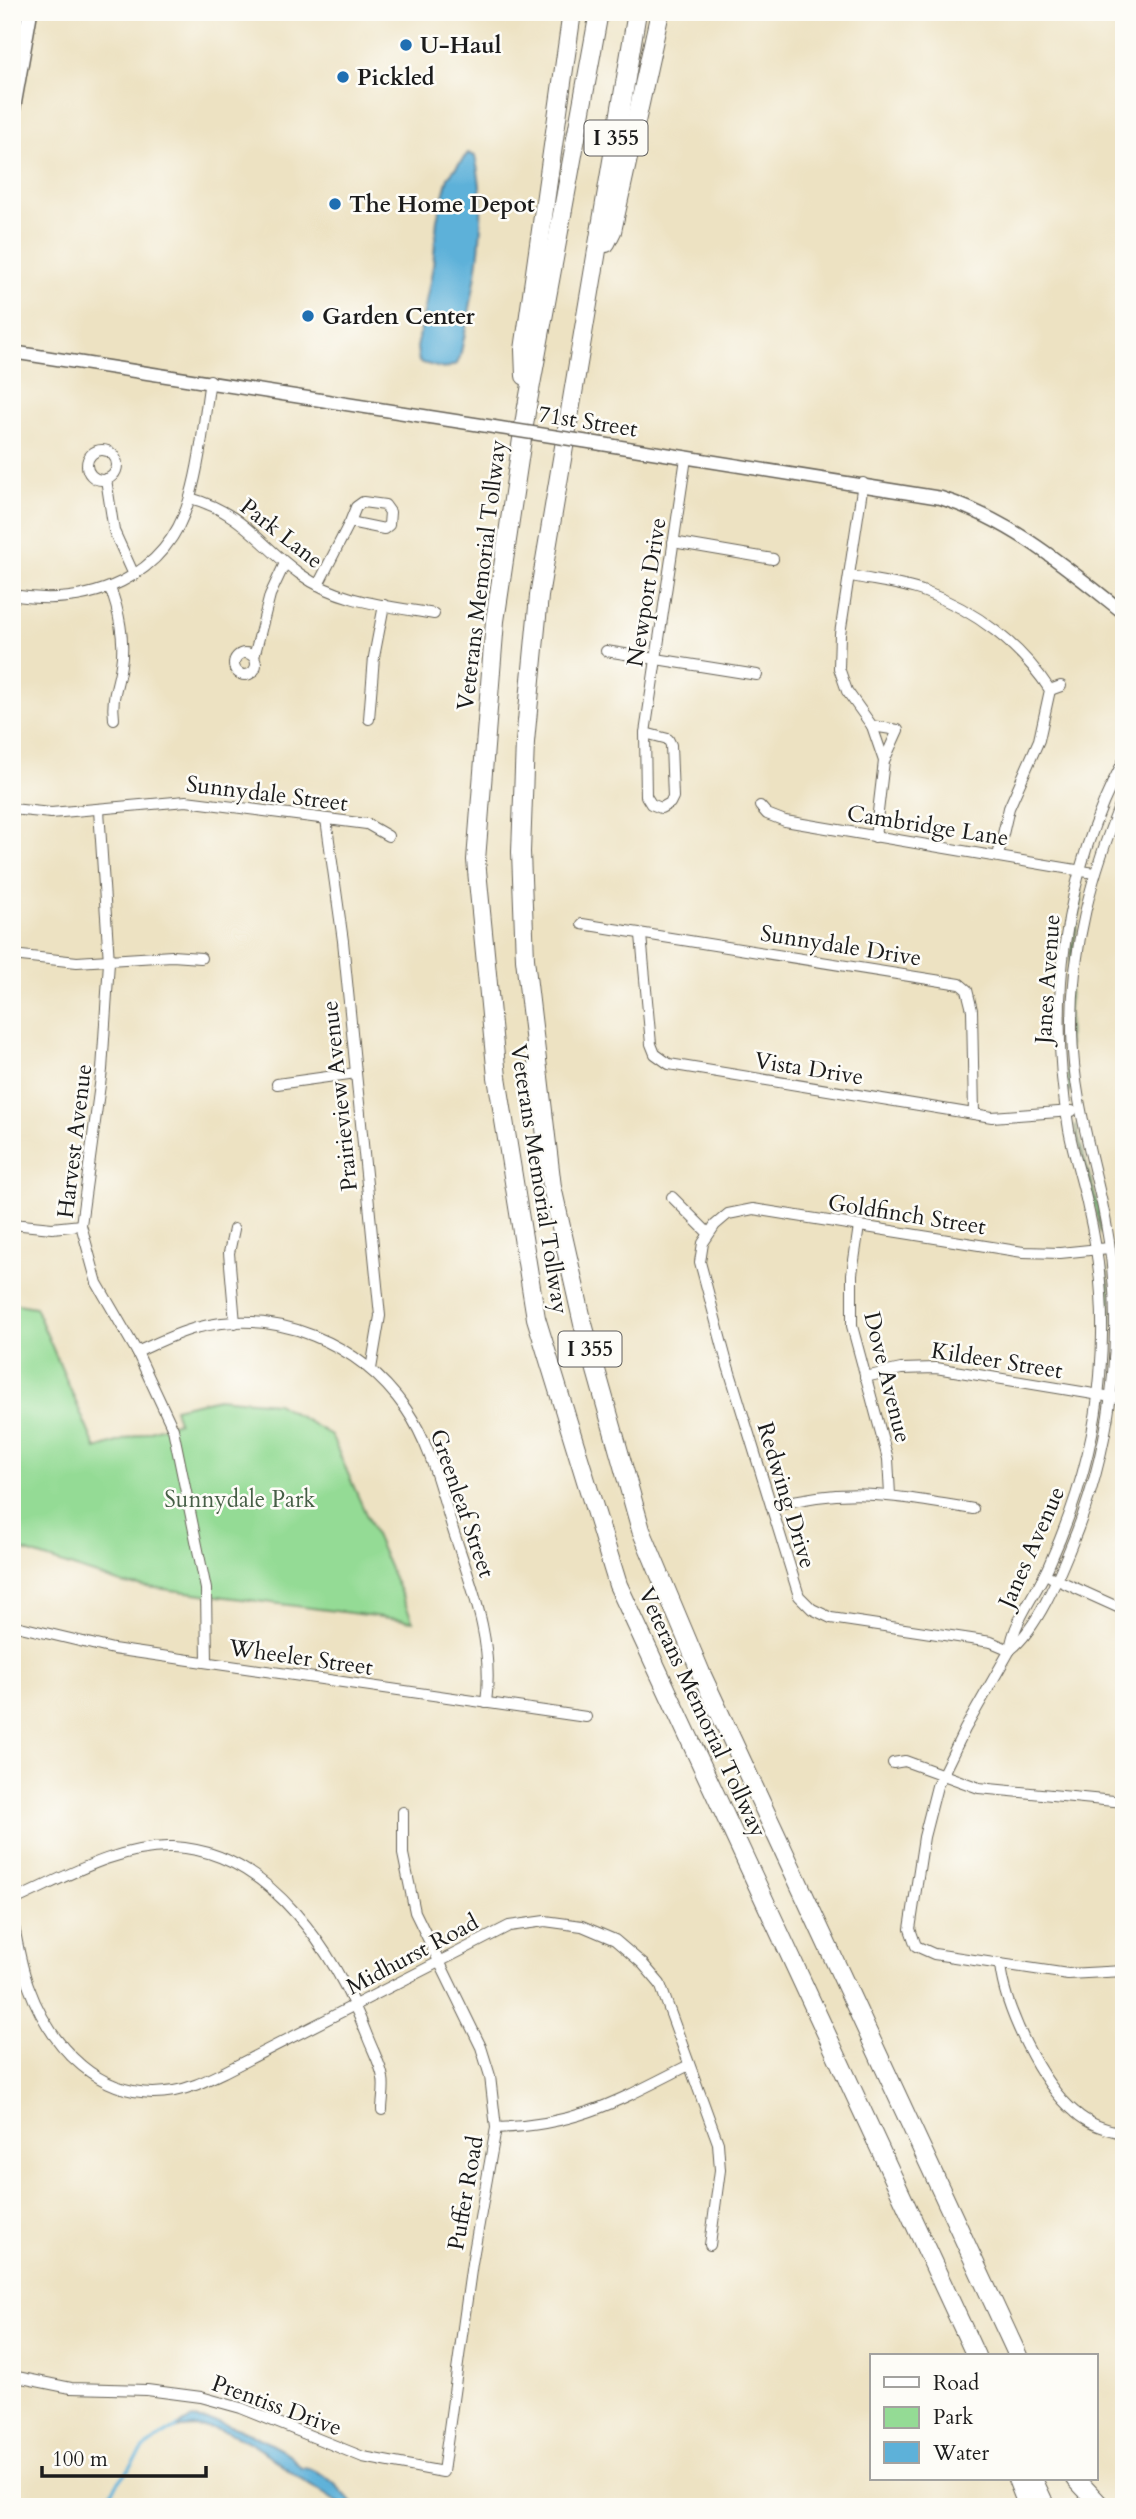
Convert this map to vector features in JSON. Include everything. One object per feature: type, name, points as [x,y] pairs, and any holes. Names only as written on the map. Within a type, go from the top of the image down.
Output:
[{"type":"highway","points":[[526,412],[524,350],[572,12]]},
{"type":"highway","name":"Veterans Memorial Tollway","points":[[599,12],[526,412],[495,621],[476,860],[497,1077],[536,1318],[618,1585],[975,2354]]},
{"type":"highway","name":"Veterans Memorial Tollway","points":[[636,12],[539,596],[525,756],[521,852],[525,958],[552,1187],[583,1324],[649,1552],[706,1685],[1017,2354]]},
{"type":"highway","points":[[595,264],[612,230],[660,12]]},
{"type":"highway","points":[[1017,2480],[1028,2507]]},
{"type":"highway","points":[[1033,2480],[1046,2507]]},
{"type":"highway","points":[[1076,2480],[1089,2507]]},
{"type":"highway","points":[[1077,2480],[1102,2507]]},
{"type":"main road","points":[[13,106],[30,12]]},
{"type":"street","name":"71st Street","points":[[12,352],[211,380],[686,458],[863,483],[941,498],[987,515],[1046,551],[1124,613]]},
{"type":"street","points":[[13,599],[65,600],[110,588],[134,575],[161,551],[177,530],[190,498],[211,380]]},
{"type":"street","name":"Newport Drive","points":[[645,733],[668,739],[671,745],[673,797],[670,803],[661,807],[651,804],[646,796],[645,733],[654,658],[686,458]]},
{"type":"street","points":[[106,479],[114,531],[134,575]]},
{"type":"street","points":[[863,483],[851,576],[840,634],[839,668],[847,691],[872,726],[884,761]]},
{"type":"street","name":"Park Lane","points":[[190,498],[208,503],[248,526],[285,563],[318,585],[338,594],[384,606],[433,614]]},
{"type":"street","points":[[318,585],[350,522]]},
{"type":"street","points":[[673,542],[773,559]]},
{"type":"street","points":[[254,657],[270,595],[285,563]]},
{"type":"street","points":[[851,576],[922,591],[964,610],[1012,645],[1056,688],[1039,740],[1009,808],[998,856]]},
{"type":"street","points":[[110,588],[116,603],[122,656],[112,700],[114,719]]},
{"type":"street","points":[[369,719],[374,657],[384,606]]},
{"type":"street","points":[[606,650],[757,675]]},
{"type":"street","points":[[872,726],[898,730],[884,761],[875,837]]},
{"type":"street","name":"Janes Avenue","points":[[1000,1965],[934,1954],[916,1945],[909,1929],[928,1818],[941,1775],[1010,1650],[1012,1636],[1045,1574],[1079,1487],[1098,1395],[1102,1323],[1096,1250],[1066,1112],[1059,1012],[1066,938],[1080,870],[1102,807],[1124,760]]},
{"type":"street","name":"Janes Avenue","points":[[1010,1650],[1021,1642],[1056,1579],[1089,1498],[1111,1397],[1116,1330],[1109,1248],[1074,1083],[1072,1006],[1079,931],[1094,873],[1120,814],[1124,795]]},
{"type":"street","name":"Sunnydale Street","points":[[12,808],[51,813],[186,801],[367,824],[388,836]]},
{"type":"street","name":"Cambridge Lane","points":[[760,806],[767,814],[785,821],[1094,873]]},
{"type":"street","points":[[1102,807],[1120,814]]},
{"type":"street","name":"Harvest Avenue","points":[[99,810],[108,962],[102,1070],[81,1225],[97,1283],[138,1352],[164,1405],[181,1460],[206,1590],[207,1662]]},
{"type":"street","name":"Prairieview Avenue","points":[[326,819],[343,941],[380,1316],[370,1369]]},
{"type":"street","name":"Sunnydale Drive","points":[[582,925],[960,984],[967,990],[972,1010],[974,1114]]},
{"type":"street","name":"Vista Drive","points":[[641,935],[651,1044],[654,1054],[669,1064],[999,1117],[1079,1110]]},
{"type":"street","points":[[12,955],[77,962],[172,956],[201,958]]},
{"type":"street","points":[[277,1084],[356,1073]]},
{"type":"street","points":[[672,1197],[708,1233]]},
{"type":"street","name":"Goldfinch Street","points":[[708,1233],[728,1214],[753,1209],[1023,1252],[1109,1248]]},
{"type":"street","points":[[12,1224],[52,1227],[81,1225]]},
{"type":"street","name":"Dove Avenue","points":[[859,1226],[852,1274],[851,1310],[855,1342],[888,1460],[890,1496]]},
{"type":"street","points":[[234,1229],[229,1253],[235,1323]]},
{"type":"street","name":"Redwing Drive","points":[[708,1233],[699,1253],[700,1262],[727,1363],[799,1596],[818,1613],[831,1618],[991,1642],[1010,1650]]},
{"type":"street","name":"Greenleaf Street","points":[[138,1352],[197,1328],[235,1323],[272,1323],[303,1331],[332,1343],[370,1369],[407,1410],[430,1460],[486,1634],[490,1673],[486,1703]]},
{"type":"street","name":"Kildeer Street","points":[[865,1377],[901,1369],[936,1368],[1124,1399]]},
{"type":"street","points":[[772,1506],[830,1493],[890,1496],[974,1509]]},
{"type":"street","points":[[1045,1574],[1124,1610]]},
{"type":"street","name":"Wheeler Street","points":[[12,1625],[77,1642],[586,1717]]},
{"type":"street","points":[[893,1763],[905,1761],[961,1783],[995,1790],[1075,1795],[1124,1802]]},
{"type":"street","name":"Puffer Road","points":[[403,1812],[402,1854],[410,1894],[437,1963],[481,2048],[490,2076],[496,2128],[472,2263],[443,2472]]},
{"type":"street","points":[[12,1901],[133,1851],[175,1847],[206,1853],[258,1879],[302,1919],[356,2007],[384,2080],[382,2110]]},
{"type":"street","name":"Midhurst Road","points":[[12,1917],[27,1982],[53,2038],[85,2070],[123,2089],[166,2092],[197,2085],[356,2007],[491,1933],[523,1923],[558,1922],[592,1930],[635,1955],[660,1984],[719,2153],[710,2245]]},
{"type":"street","points":[[1124,1971],[1068,1974],[1000,1965],[1010,2007],[1048,2080],[1073,2111],[1085,2120],[1124,2133]]},
{"type":"street","points":[[496,2128],[547,2125],[582,2116],[689,2065]]},
{"type":"street","name":"Prentiss Drive","points":[[12,2376],[71,2388],[147,2390],[201,2397],[241,2409],[363,2456],[443,2472]]},
{"type":"green space","points":[[1080,890],[1082,898],[1069,993],[1071,1079],[1068,1094],[1065,1000]]},
{"type":"green space","points":[[1075,1125],[1099,1210],[1101,1234]]},
{"type":"green space","points":[[1106,1268],[1111,1297],[1110,1373],[1106,1372]]},
{"type":"green space","name":"Sunnydale Park","points":[[12,1303],[35,1307],[96,1449],[178,1422],[174,1408],[218,1398],[276,1403],[331,1435],[413,1621],[124,1584],[12,1547]]},
{"type":"water","points":[[468,153],[475,156],[481,232],[460,357],[457,364],[444,369],[419,362],[417,348],[433,266],[437,219],[448,177]]},
{"type":"water","points":[[191,2419],[220,2422],[250,2433],[289,2454],[301,2468],[325,2476],[356,2507],[343,2504],[322,2493],[237,2436],[198,2427],[174,2429]]},
{"type":"waterway","points":[[100,2507],[147,2445],[177,2427]]},
{"type":"place","name":"U-Haul","points":[[406,45]]},
{"type":"place","name":"Pickled","points":[[343,77]]},
{"type":"place","name":"The Home Depot","points":[[335,204]]},
{"type":"place","name":"Garden Center","points":[[308,316]]}]
